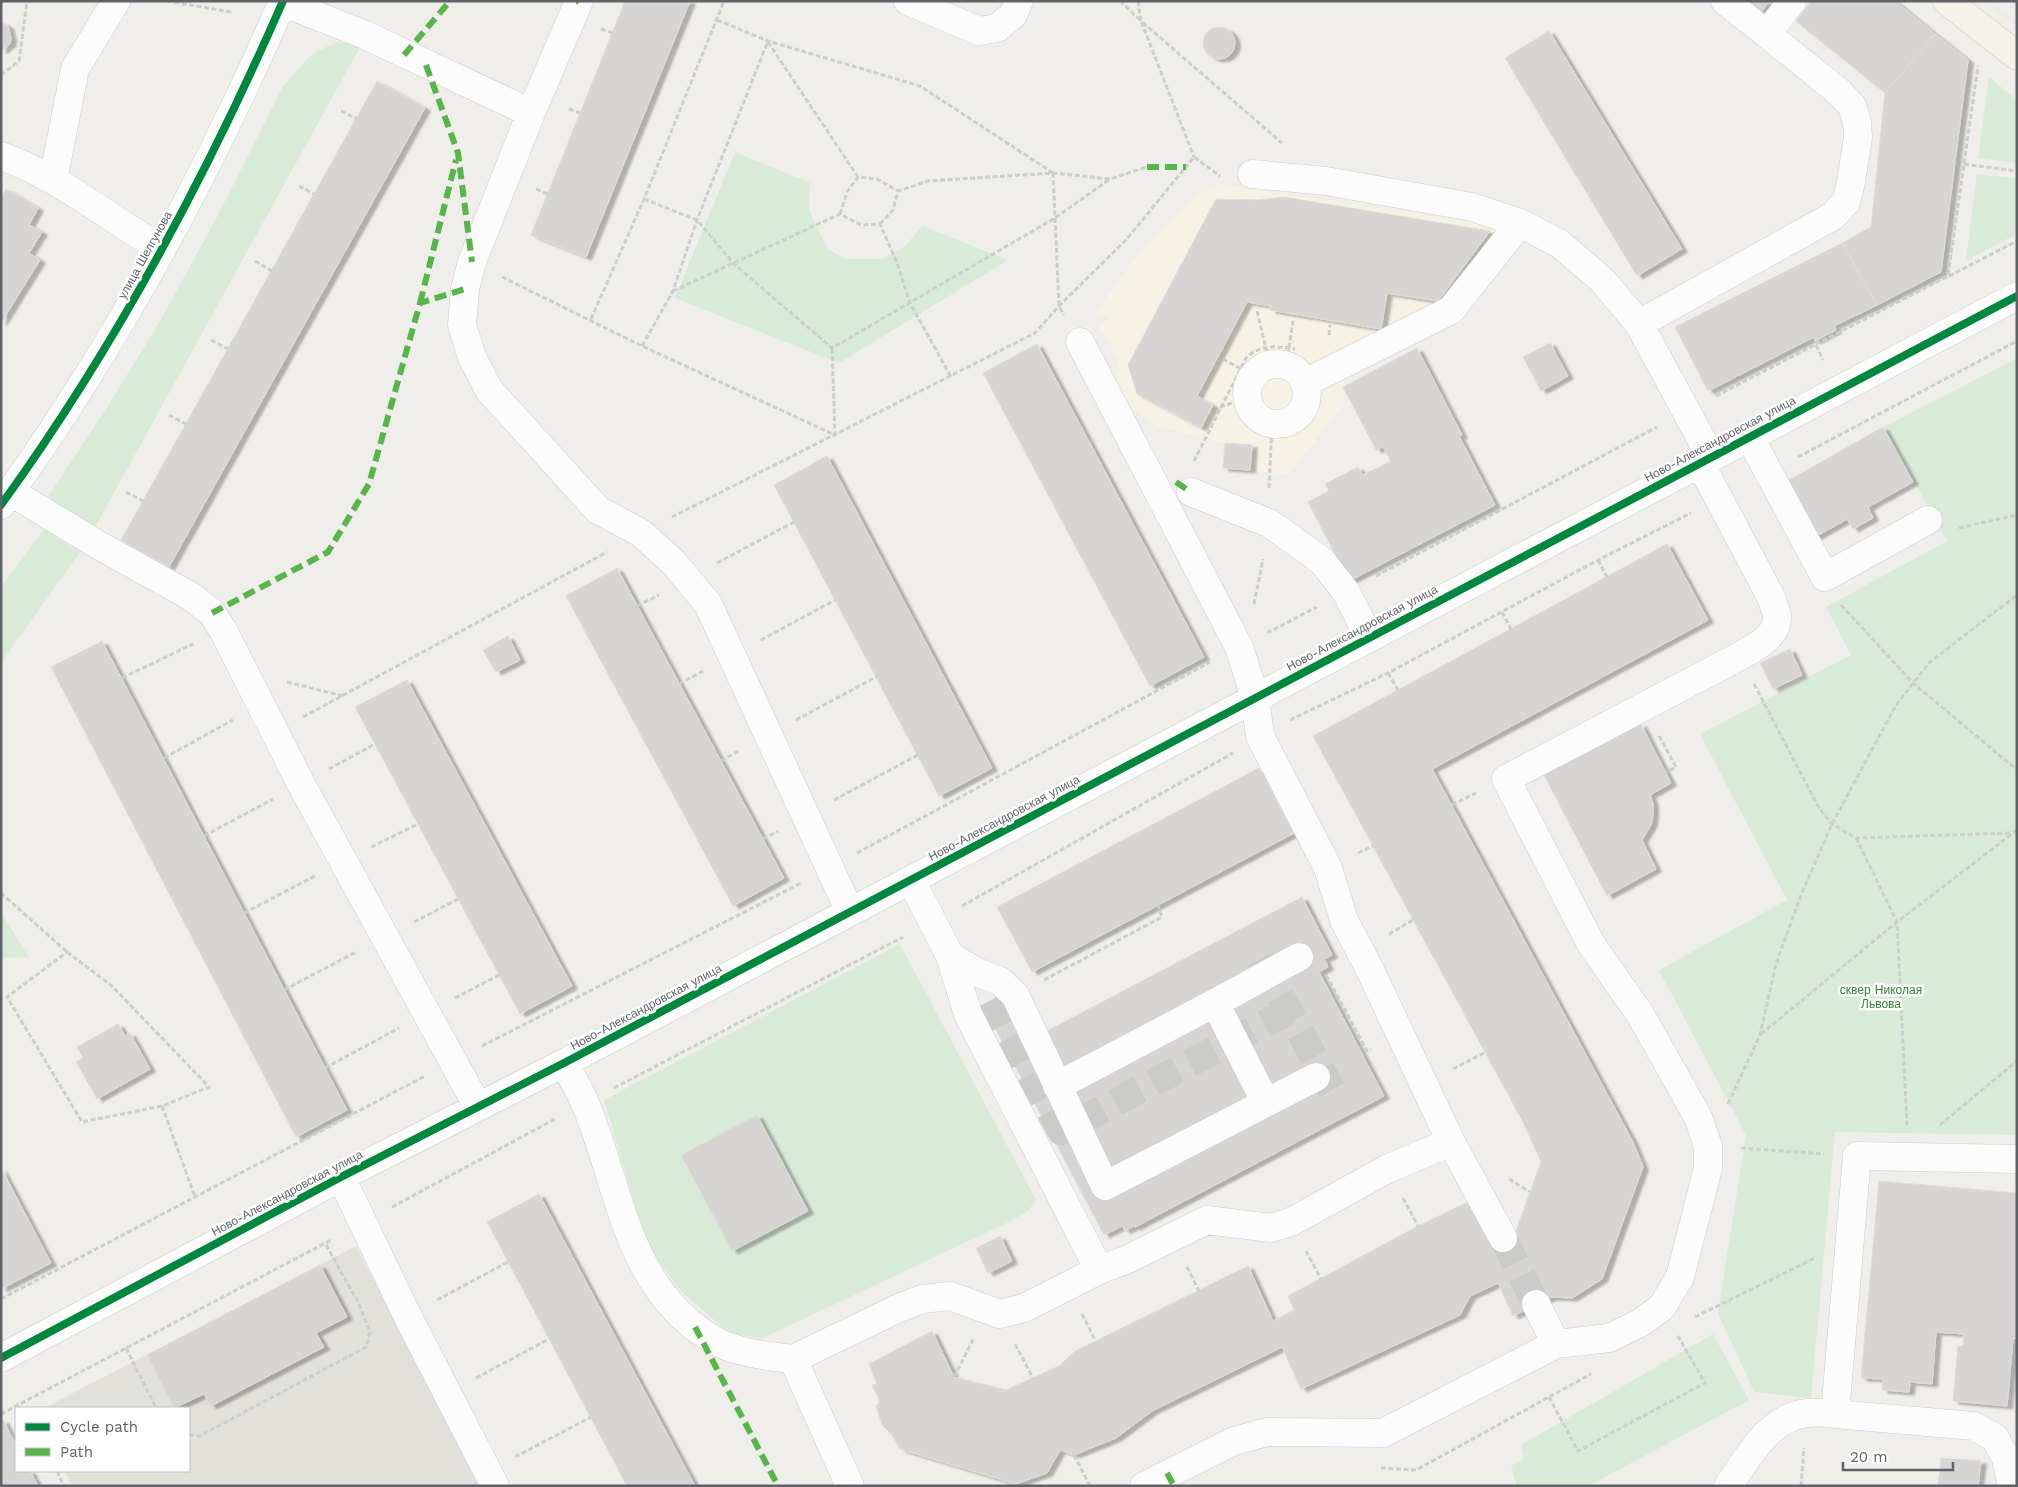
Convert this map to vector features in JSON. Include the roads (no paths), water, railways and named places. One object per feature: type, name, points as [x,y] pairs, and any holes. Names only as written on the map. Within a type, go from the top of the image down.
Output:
[{"type":"main road","points":[[1947,1],[2017,56]]},
{"type":"street","points":[[53,180],[75,69],[116,1]]},
{"type":"street","points":[[579,1],[531,113],[472,262],[465,289],[462,326],[472,357],[490,390],[598,510],[641,533],[674,563],[708,604],[850,912]]},
{"type":"street","points":[[908,1],[979,30],[997,28],[1012,15],[1019,1]]},
{"type":"street","points":[[1639,324],[1833,216],[1846,202],[1858,138],[1857,122],[1852,106],[1839,92],[1725,1]]},
{"type":"street","points":[[1767,34],[1792,1]]},
{"type":"street","points":[[283,2],[363,34],[531,113]]},
{"type":"street","name":"улица Шелгунова","points":[[6,499],[118,326],[162,249],[223,133],[283,2]]},
{"type":"street","points":[[1,156],[53,180],[162,249]]},
{"type":"street","points":[[1144,1486],[1234,1441],[1267,1432],[1384,1433],[1556,1344],[1609,1338],[1640,1323],[1662,1307],[1680,1277],[1708,1168],[1708,1146],[1698,1117],[1640,1014],[1592,944],[1506,779],[1759,646],[1771,634],[1777,619],[1772,599],[1719,499],[1686,412],[1639,324],[1603,281],[1560,244],[1520,223],[1472,207],[1408,194],[1326,181],[1252,174]]},
{"type":"street","points":[[1272,377],[1306,399],[1300,413],[1288,422],[1272,424],[1258,418],[1249,405],[1272,377],[1451,310],[1520,223]]},
{"type":"street","name":"Ново-Александровская улица","points":[[1,1358],[340,1177],[564,1063],[2017,296]]},
{"type":"street","points":[[1080,342],[1239,647],[1255,697],[1260,736],[1328,868],[1344,920],[1370,970],[1452,1142],[1503,1238]]},
{"type":"street","points":[[1749,436],[1825,577],[1928,520]]},
{"type":"street","points":[[1191,492],[1269,523],[1322,561],[1346,592],[1369,637]]},
{"type":"street","points":[[6,499],[100,546],[192,597],[212,613],[223,630],[338,853],[478,1107]]},
{"type":"street","points":[[911,880],[950,956],[968,1014],[1099,1270]]},
{"type":"street","points":[[950,956],[981,974],[1000,981],[1003,998],[1057,1086],[1105,1186],[1316,1077]]},
{"type":"street","points":[[1057,1086],[1299,957]]},
{"type":"street","points":[[1215,1003],[1266,1103]]},
{"type":"street","points":[[564,1063],[585,1103],[631,1241],[652,1281],[679,1315],[713,1340],[755,1355],[793,1359],[922,1299],[950,1296],[978,1308],[1000,1314],[1024,1308],[1099,1270],[1128,1259],[1207,1220],[1270,1228],[1290,1222],[1387,1169],[1452,1142]]},
{"type":"street","points":[[1835,1414],[1857,1156],[1905,1154],[2017,1159]]},
{"type":"street","points":[[340,1177],[364,1222],[407,1315],[492,1479]]},
{"type":"street","points":[[1536,1304],[1556,1344]]},
{"type":"street","points":[[793,1359],[850,1486]]},
{"type":"street","points":[[1728,1486],[1763,1437],[1783,1420],[1807,1413],[1974,1426],[1995,1438],[2006,1458],[2012,1486]]},
{"type":"tunnel","points":[[1260,959],[1332,1090]]},
{"type":"tunnel","points":[[991,1000],[1061,1131],[1289,1011]]},
{"type":"tunnel","points":[[1503,1238],[1536,1304]]},
{"type":"tram line","points":[[1987,1],[2017,25]]},
{"type":"park label","name":"сквер Николая Львова","points":[[1881,997]]}]
